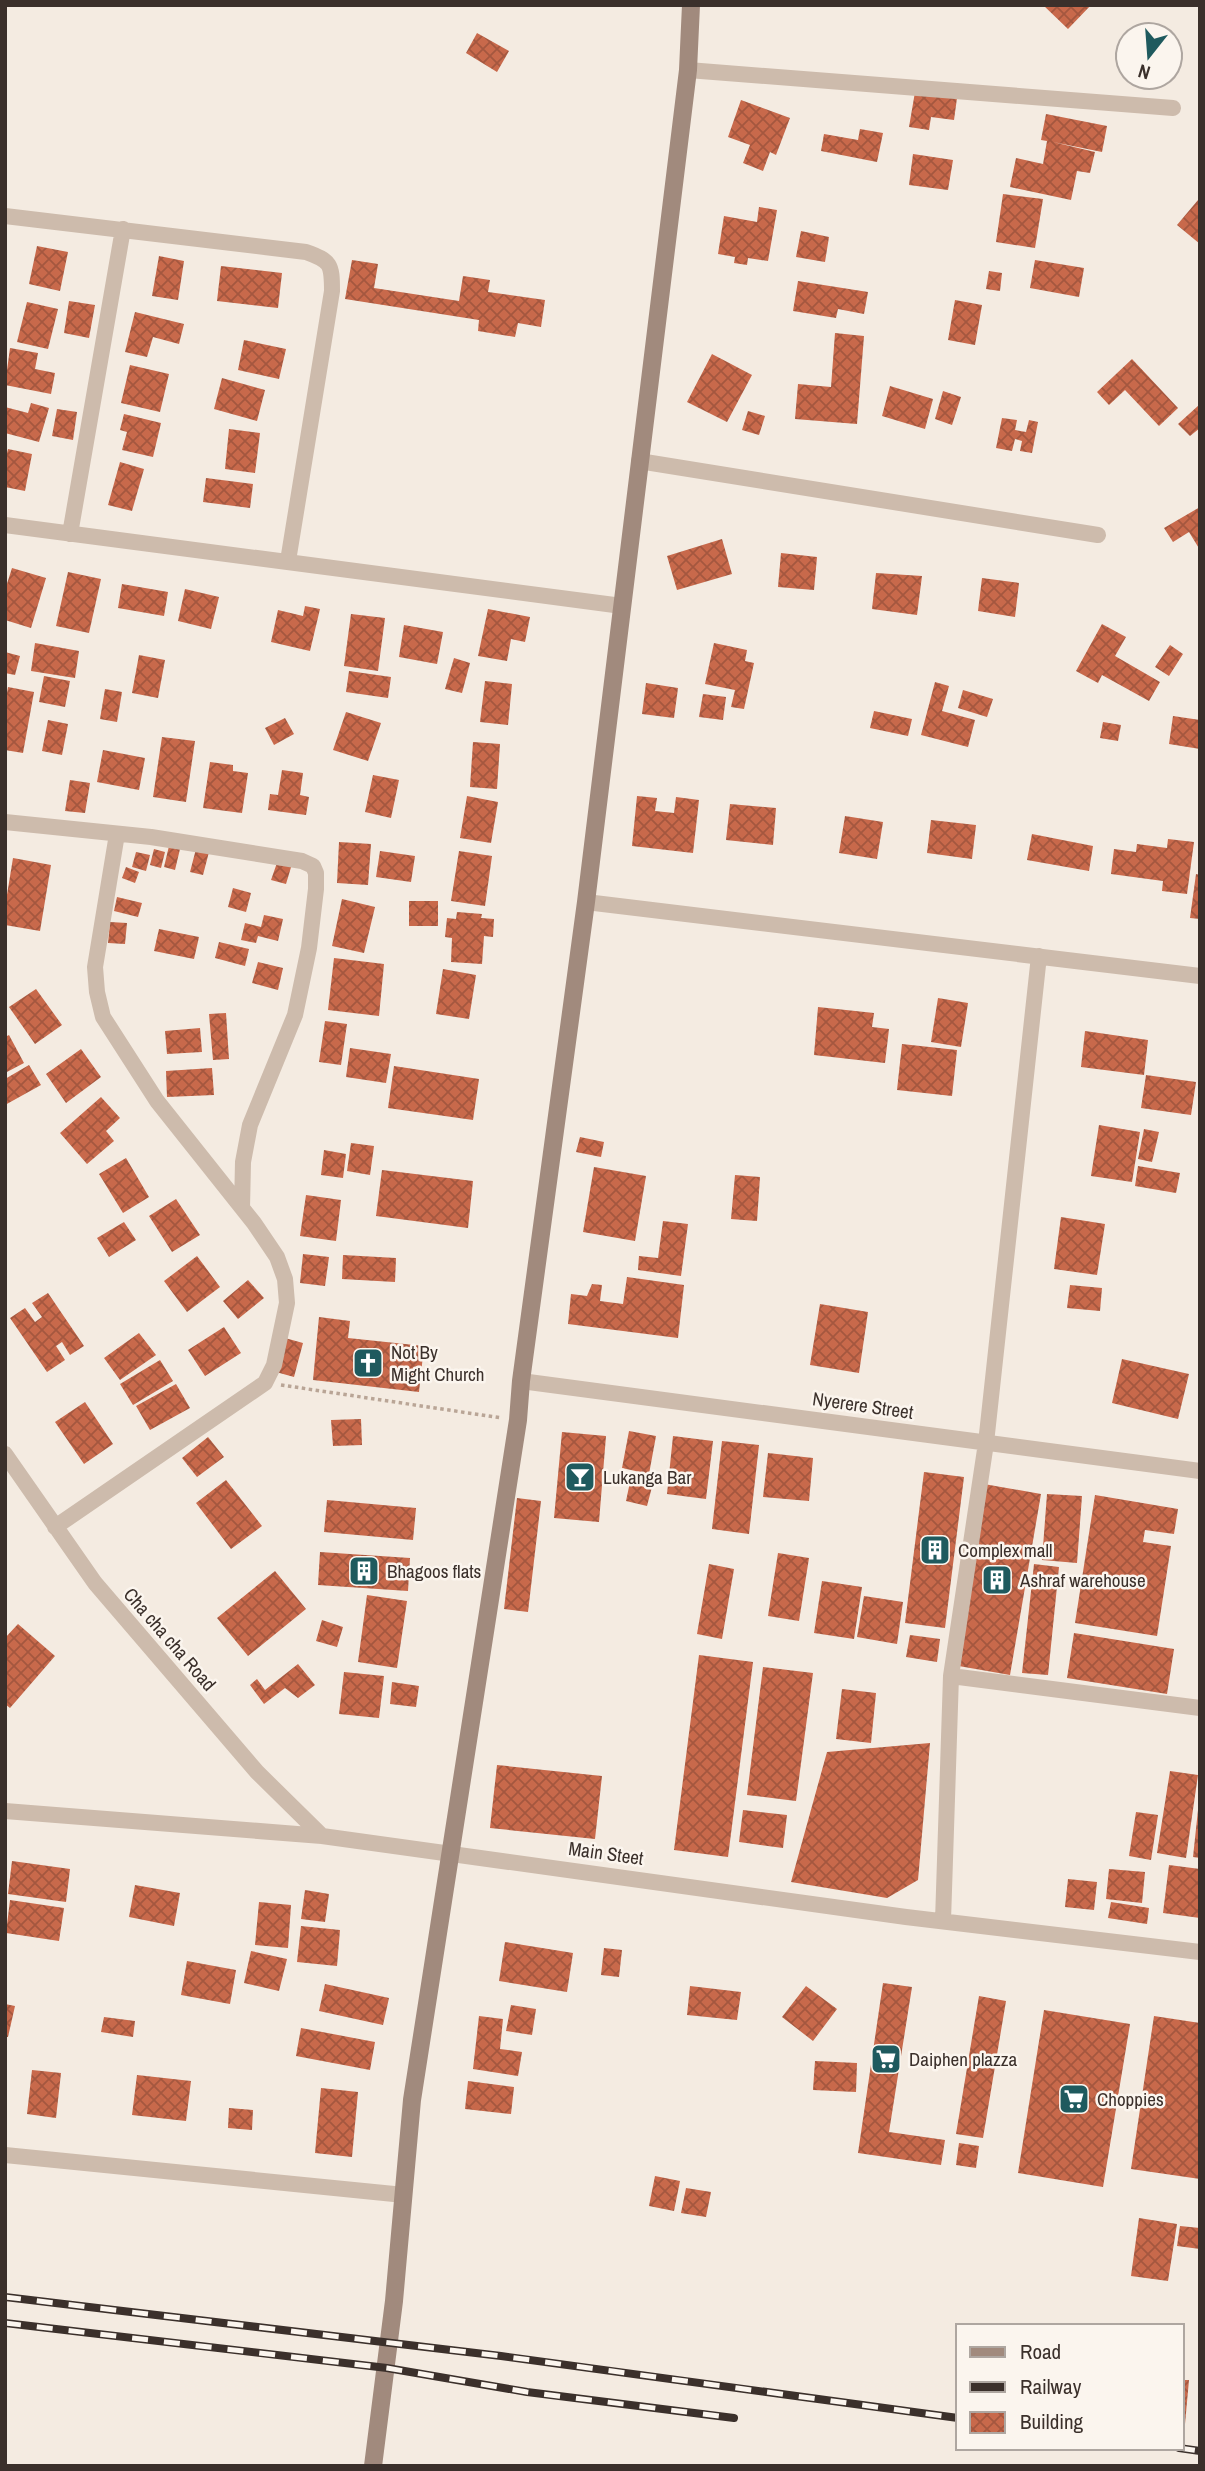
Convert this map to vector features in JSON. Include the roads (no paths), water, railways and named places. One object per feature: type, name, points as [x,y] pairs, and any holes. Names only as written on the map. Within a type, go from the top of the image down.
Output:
[{"type":"main road","points":[[373,2466],[387,2368],[412,2100],[518,1420],[521,1381],[586,902],[688,70],[691,5]]},
{"type":"street","points":[[688,70],[1173,108]]},
{"type":"street","points":[[5,216],[306,252],[325,259],[332,270],[332,290],[288,561]]},
{"type":"street","points":[[70,534],[123,229]]},
{"type":"street","points":[[639,461],[1098,534]]},
{"type":"street","points":[[5,525],[622,606]]},
{"type":"street","points":[[5,822],[151,836],[302,861],[313,866],[316,873],[309,947],[295,1014],[250,1125],[243,1162],[242,1208]]},
{"type":"street","points":[[55,1527],[265,1383],[274,1365],[281,1340],[287,1303],[285,1279],[277,1256],[157,1101],[103,1017],[95,967],[117,834]]},
{"type":"street","points":[[586,902],[1200,976]]},
{"type":"street","points":[[943,1921],[951,1676],[986,1443],[1039,956]]},
{"type":"street","name":"Nyerere Street","points":[[521,1381],[1200,1471]]},
{"type":"street","name":"Cha cha cha Road","points":[[5,1454],[95,1583],[257,1772],[322,1836]]},
{"type":"street","points":[[951,1676],[1200,1708]]},
{"type":"street","name":"Main Steet","points":[[5,1811],[322,1836],[943,1921],[1200,1952]]},
{"type":"street","points":[[5,2155],[404,2194]]},
{"type":"railway","points":[[5,2297],[501,2356],[956,2418]]},
{"type":"railway","points":[[5,2323],[387,2368],[527,2392],[734,2418]]},
{"type":"railway","points":[[1184,2449],[1200,2451]]},
{"type":"place","name":"Not By Might Church","points":[[368,1363]]},
{"type":"place","name":"Lukanga Bar","points":[[580,1477]]},
{"type":"place","name":"Complex mall","points":[[935,1550]]},
{"type":"place","name":"Bhagoos flats","points":[[364,1571]]},
{"type":"place","name":"Ashraf warehouse","points":[[997,1580]]},
{"type":"place","name":"Daiphen plazza","points":[[886,2059]]},
{"type":"place","name":"Choppies","points":[[1074,2099]]}]
